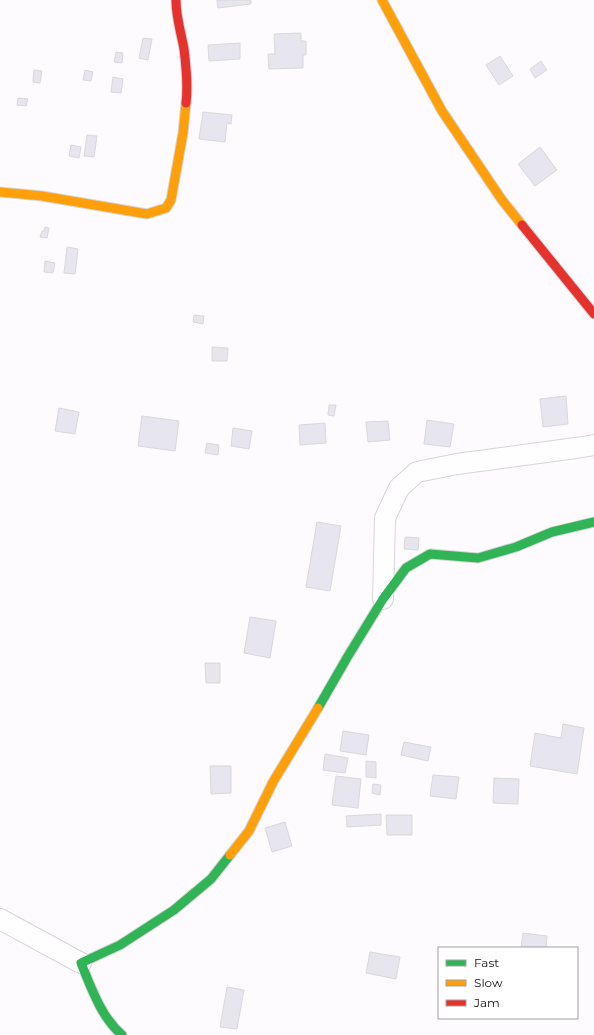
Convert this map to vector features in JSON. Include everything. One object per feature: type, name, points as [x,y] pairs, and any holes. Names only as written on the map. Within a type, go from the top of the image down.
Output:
[{"type":"street","points":[[0,192],[42,196],[147,214],[166,208],[171,200],[183,133],[188,93],[184,50],[176,12],[176,0]]},
{"type":"street","points":[[382,0],[442,111],[502,200],[594,314]]},
{"type":"street","points":[[384,599],[385,518],[399,488],[417,472],[457,464],[594,445]]},
{"type":"street","points":[[81,963],[120,945],[174,910],[211,879],[249,831],[274,782],[348,656],[384,599],[406,568],[430,554],[478,558],[516,547],[552,532],[594,522]]},
{"type":"street","points":[[0,919],[81,963],[97,1001],[115,1029],[122,1035]]},
{"type":"building","points":[[217,0],[251,0],[251,4],[218,8]]},
{"type":"building","points":[[301,33],[301,41],[306,41],[306,55],[303,55],[303,68],[269,69],[268,54],[275,54],[274,34]]},
{"type":"building","points":[[143,38],[152,39],[148,60],[139,58]]},
{"type":"building","points":[[240,43],[240,59],[209,61],[208,45]]},
{"type":"building","points":[[116,52],[123,53],[122,63],[114,62]]},
{"type":"building","points":[[500,56],[513,76],[499,85],[486,65]]},
{"type":"building","points":[[541,61],[547,70],[535,78],[530,69]]},
{"type":"building","points":[[34,70],[42,71],[40,83],[33,82]]},
{"type":"building","points":[[85,70],[93,72],[91,81],[83,80]]},
{"type":"building","points":[[113,77],[123,79],[121,93],[111,92]]},
{"type":"building","points":[[18,98],[28,99],[26,106],[17,105]]},
{"type":"building","points":[[203,112],[232,115],[231,124],[227,123],[225,142],[199,139]]},
{"type":"building","points":[[87,135],[97,136],[94,157],[84,156]]},
{"type":"building","points":[[71,145],[81,147],[79,158],[69,156]]},
{"type":"building","points":[[540,147],[557,170],[535,186],[518,164]]},
{"type":"building","points":[[45,227],[49,228],[47,238],[40,237],[42,231],[44,231]]},
{"type":"building","points":[[67,247],[78,249],[75,274],[64,273]]},
{"type":"building","points":[[45,261],[55,263],[53,273],[44,272]]},
{"type":"building","points":[[194,315],[204,316],[203,324],[193,322]]},
{"type":"building","points":[[212,347],[228,348],[227,361],[212,361]]},
{"type":"building","points":[[566,396],[568,424],[543,427],[540,399]]},
{"type":"building","points":[[329,405],[336,405],[334,416],[328,415]]},
{"type":"building","points":[[59,408],[79,412],[75,434],[55,431]]},
{"type":"building","points":[[142,416],[179,421],[175,451],[138,446]]},
{"type":"building","points":[[427,420],[454,424],[450,447],[424,444]]},
{"type":"building","points":[[388,421],[390,440],[368,442],[366,422]]},
{"type":"building","points":[[325,423],[326,443],[300,445],[299,425]]},
{"type":"building","points":[[233,428],[252,431],[249,449],[231,446]]},
{"type":"building","points":[[207,443],[219,445],[218,455],[205,453]]},
{"type":"building","points":[[317,522],[341,526],[330,591],[306,587]]},
{"type":"building","points":[[405,537],[419,538],[418,550],[404,549]]},
{"type":"building","points":[[250,617],[276,621],[270,658],[244,653]]},
{"type":"building","points":[[205,663],[220,663],[220,683],[206,683]]},
{"type":"building","points":[[563,724],[584,728],[577,774],[530,766],[535,733],[561,738]]},
{"type":"building","points":[[343,731],[369,735],[366,755],[340,751]]},
{"type":"building","points":[[404,742],[431,747],[428,761],[401,755]]},
{"type":"building","points":[[325,754],[348,758],[345,773],[323,770]]},
{"type":"building","points":[[366,761],[376,762],[376,778],[366,777]]},
{"type":"building","points":[[210,766],[231,766],[231,793],[211,794]]},
{"type":"building","points":[[433,775],[459,777],[456,799],[430,796]]},
{"type":"building","points":[[336,776],[361,779],[358,808],[332,805]]},
{"type":"building","points":[[494,778],[519,779],[518,804],[493,803]]},
{"type":"building","points":[[373,784],[381,785],[380,795],[372,793]]},
{"type":"building","points":[[381,814],[381,825],[347,827],[346,816]]},
{"type":"building","points":[[386,815],[412,815],[412,835],[387,835]]},
{"type":"building","points":[[285,822],[292,846],[272,852],[265,828]]},
{"type":"building","points":[[523,933],[547,936],[546,947],[521,947]]},
{"type":"building","points":[[370,952],[400,957],[396,979],[366,973]]},
{"type":"building","points":[[227,987],[244,990],[237,1029],[220,1027]]},
{"type":"traffic: fast","points":[[318,708],[383,599],[406,568],[430,554],[478,558],[516,547],[552,532],[594,522]]},
{"type":"traffic: fast","points":[[122,1035],[102,1011],[81,963],[120,945],[174,910],[211,879],[230,855]]},
{"type":"traffic: slow","points":[[382,0],[442,111],[502,200],[522,225]]},
{"type":"traffic: slow","points":[[0,192],[42,196],[147,214],[166,208],[171,200],[183,133],[186,103]]},
{"type":"traffic: slow","points":[[230,855],[249,831],[273,782],[318,708]]},
{"type":"traffic: jam","points":[[176,0],[184,49],[187,83],[186,103]]},
{"type":"traffic: jam","points":[[522,225],[594,314]]}]
